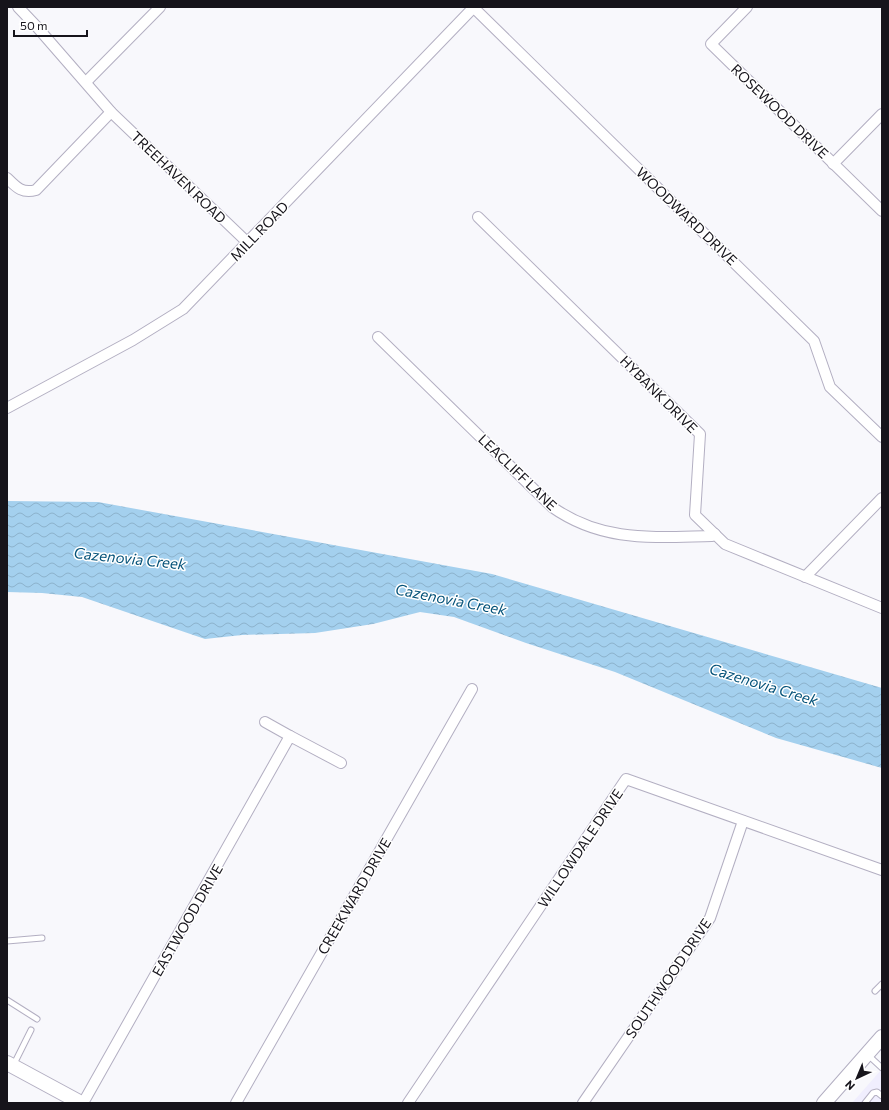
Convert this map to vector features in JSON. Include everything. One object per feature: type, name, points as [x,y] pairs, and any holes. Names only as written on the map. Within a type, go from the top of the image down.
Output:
[{"type":"main road","points":[[824,1103],[882,1037]]},
{"type":"main road","points":[[10,1065],[82,1103]]},
{"type":"street","name":"TREEHAVEN ROAD","points":[[18,7],[38,27],[111,112],[247,242]]},
{"type":"street","points":[[86,82],[160,7]]},
{"type":"street","name":"MILL ROAD","points":[[7,408],[133,340],[183,309],[474,7]]},
{"type":"street","name":"WOODWARD DRIVE","points":[[474,7],[814,341],[830,386],[882,437]]},
{"type":"street","name":"ROSEWOOD DRIVE","points":[[745,9],[711,44],[882,211]]},
{"type":"street","points":[[7,178],[23,191],[29,192],[36,190],[111,112]]},
{"type":"street","points":[[833,164],[882,114]]},
{"type":"street","name":"HYBANK DRIVE","points":[[478,217],[700,434],[695,515],[725,544],[882,608]]},
{"type":"street","name":"LEACLIFF LANE","points":[[378,337],[552,506],[566,517],[595,529],[641,537],[712,536],[715,534]]},
{"type":"street","points":[[805,577],[882,498]]},
{"type":"street","name":"CREEKWARD DRIVE","points":[[236,1103],[472,689]]},
{"type":"street","points":[[265,722],[341,763]]},
{"type":"street","name":"EASTWOOD DRIVE","points":[[82,1103],[290,736]]},
{"type":"street","name":"WILLOWDALE DRIVE","points":[[408,1103],[626,779],[882,870]]},
{"type":"street","name":"SOUTHWOOD DRIVE","points":[[583,1103],[710,918],[743,821]]},
{"type":"lane","points":[[7,941],[42,938]]},
{"type":"lane","points":[[875,991],[882,984]]},
{"type":"lane","points":[[7,1000],[37,1019]]},
{"type":"lane","points":[[10,1065],[31,1030]]},
{"type":"lane","points":[[867,1054],[882,1068]]},
{"type":"lane","points":[[865,1103],[882,1087]]},
{"type":"lane","points":[[875,1093],[882,1096]]},
{"type":"shaded area","points":[[882,1069],[882,1103],[852,1103]]},
{"type":"water","name":"Cazenovia Creek","points":[[7,501],[98,502],[492,574],[882,688],[882,768],[776,738],[615,672],[526,643],[454,617],[420,612],[373,624],[315,633],[242,635],[205,639],[82,597],[42,593],[7,592]]}]
